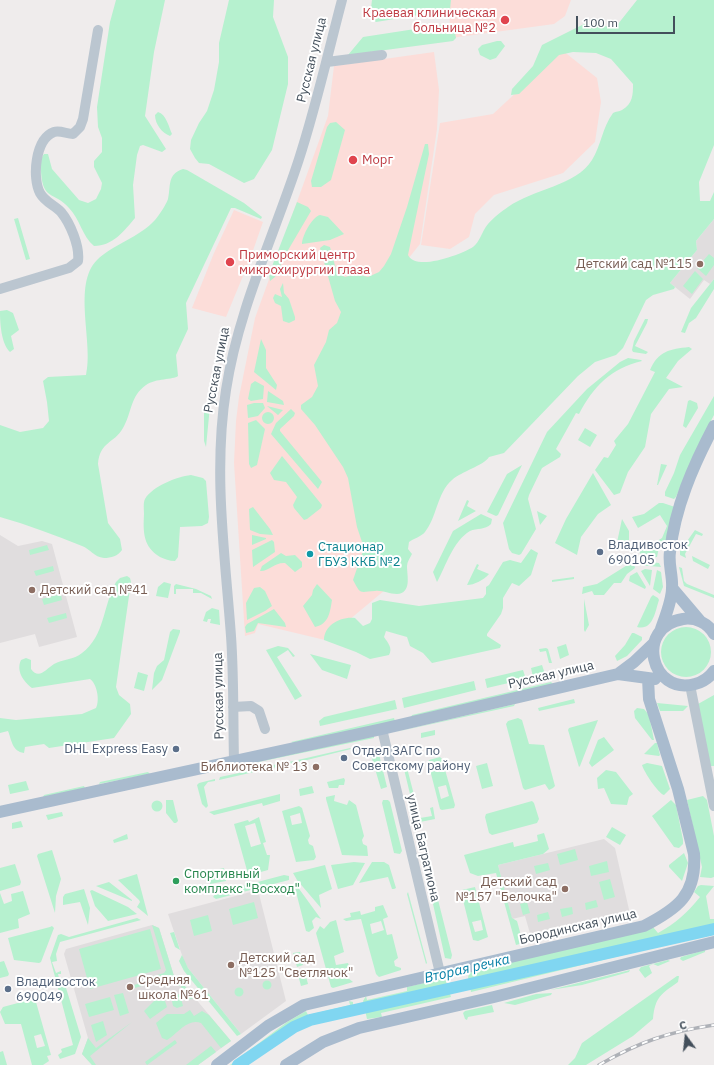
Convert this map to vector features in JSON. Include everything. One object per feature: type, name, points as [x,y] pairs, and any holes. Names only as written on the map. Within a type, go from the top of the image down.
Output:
[{"type":"main road","points":[[670,682],[661,674],[655,663],[654,643],[661,629],[672,588],[669,562],[677,514],[686,485],[714,426]]},
{"type":"main road","points":[[672,588],[700,621],[711,629],[714,634]]},
{"type":"main road","points":[[661,629],[677,620],[689,618],[700,621]]},
{"type":"main road","name":"Русская улица","points":[[618,674],[634,662],[654,643]]},
{"type":"main road","name":"Русская улица","points":[[0,812],[382,729],[618,674],[690,686]]},
{"type":"main road","points":[[690,686],[712,675]]},
{"type":"main road","name":"Бородинская улица","points":[[217,1065],[268,1026],[304,1005],[644,926],[667,914],[686,895],[693,878],[694,854],[678,789],[649,699],[648,678]]},
{"type":"main road","points":[[286,1065],[323,1042],[359,1028],[494,998],[714,942]]},
{"type":"street","name":"Русская улица","points":[[234,761],[231,636],[222,528],[219,462],[225,392],[239,326],[299,160],[342,0]]},
{"type":"street","points":[[0,289],[69,268],[75,265],[78,261],[77,246],[64,218],[60,212],[43,198],[40,192],[36,177],[36,164],[40,151],[50,135],[59,131],[73,134],[80,127],[83,119],[98,30]]},
{"type":"street","points":[[326,62],[382,55]]},
{"type":"street","points":[[690,686],[714,806]]},
{"type":"street","points":[[233,707],[251,706],[260,711],[265,729]]},
{"type":"street","name":"улица Багратиона","points":[[382,729],[440,973]]},
{"type":"shaded area","name":"Краевая клиническая больница №2","points":[[448,0],[571,0],[565,16],[554,24],[451,38]]},
{"type":"shaded area","points":[[562,50],[597,78],[601,102],[595,142],[563,173],[494,195],[475,214],[469,237],[450,249],[421,245],[440,123],[493,114]]},
{"type":"shaded area","points":[[434,52],[439,90],[437,129],[420,244],[369,308],[397,580],[325,640],[258,624],[255,633],[245,636],[234,463],[239,397],[255,318],[328,116],[334,66]]},
{"type":"shaded area","name":"Приморский центр микрохирургии глаза","points":[[234,210],[263,222],[250,259],[226,317],[192,308],[214,253]]},
{"type":"shaded area","name":"Детский сад №115","points":[[714,219],[714,279],[710,284],[704,280],[690,299],[670,283],[697,250],[696,241]]},
{"type":"shaded area","name":"Детский сад №41","points":[[0,535],[18,546],[42,541],[52,544],[77,637],[39,647],[35,634],[0,643]]},
{"type":"shaded area","name":"Детский сад №157 \"Белочка\"","points":[[604,839],[615,848],[630,914],[531,937],[525,916],[512,919],[498,865]]},
{"type":"shaded area","name":"Детский сад №125 \"Светлячок\"","points":[[258,890],[286,1001],[241,1034],[188,968],[184,961],[168,914]]},
{"type":"shaded area","name":"Средняя школа №61","points":[[152,925],[159,928],[175,979],[179,979],[231,1041],[198,1065],[92,1065],[82,1054],[88,1038],[64,954],[66,949]]},
{"type":"green space","points":[[116,0],[165,0],[154,52],[145,116],[166,149],[162,152],[143,145],[140,146],[137,155],[133,185],[135,218],[118,237],[107,243],[94,246],[90,242],[73,212],[59,199],[47,192],[42,181],[41,162],[44,154],[48,154],[52,169],[79,200],[88,203],[96,199],[102,183],[94,167],[94,161],[102,152],[102,138],[98,127],[97,107],[110,22]]},
{"type":"green space","points":[[229,0],[274,0],[273,17],[288,57],[288,84],[272,150],[254,179],[244,183],[209,164],[199,163],[190,149],[191,140],[199,123],[207,111],[214,90],[219,62],[219,43]]},
{"type":"green space","points":[[372,0],[451,0],[450,10],[376,22],[371,15]]},
{"type":"green space","points":[[637,0],[714,0],[714,145],[699,182],[700,201],[710,201],[714,192],[714,219],[696,241],[697,250],[670,283],[675,287],[674,289],[653,295],[646,300],[623,348],[616,355],[595,362],[578,376],[504,453],[489,457],[482,463],[456,477],[447,485],[425,532],[409,542],[408,549],[412,554],[407,564],[408,583],[405,591],[397,594],[378,591],[361,592],[353,580],[364,548],[357,527],[348,478],[343,467],[315,425],[301,409],[301,405],[312,397],[318,386],[314,365],[326,342],[329,330],[337,323],[341,312],[335,301],[320,248],[324,245],[330,247],[337,273],[345,277],[356,274],[368,277],[379,272],[391,254],[407,207],[425,144],[428,144],[429,154],[408,255],[413,260],[420,262],[429,262],[450,257],[473,247],[488,224],[506,209],[518,201],[565,182],[585,169],[598,149],[609,119],[613,113],[626,108],[632,98],[633,84],[611,59],[596,53],[573,52],[559,55],[519,94],[511,95],[512,89],[533,66],[542,45],[584,24],[612,27],[618,24]]},
{"type":"green space","points":[[441,25],[454,28],[456,38],[453,41],[348,55],[363,37]]},
{"type":"green space","points":[[501,41],[505,46],[496,58],[490,60],[480,55],[478,49],[482,45]]},
{"type":"green space","points":[[158,112],[163,115],[167,121],[172,134],[170,136],[164,133],[158,125],[155,115]]},
{"type":"green space","points":[[336,122],[345,130],[331,180],[321,187],[312,187],[311,181],[327,127],[330,123]]},
{"type":"green space","points":[[183,169],[244,203],[262,217],[261,219],[235,208],[231,208],[186,303],[188,329],[176,355],[178,376],[150,383],[141,389],[134,399],[123,428],[101,451],[98,464],[108,523],[120,539],[122,550],[114,556],[104,558],[95,555],[85,547],[0,517],[0,425],[20,432],[43,428],[49,421],[43,381],[48,377],[86,375],[88,347],[85,299],[86,284],[90,271],[97,260],[103,255],[142,231],[155,220],[168,199],[172,177],[178,171]]},
{"type":"green space","points":[[297,202],[308,207],[311,211],[287,252],[275,277],[270,281],[269,274]]},
{"type":"green space","points":[[320,215],[328,217],[344,234],[330,240],[302,244],[308,227],[317,216]]},
{"type":"green space","points":[[18,218],[30,259],[26,260],[14,219]]},
{"type":"green space","points":[[709,254],[714,258],[714,265],[706,276],[697,268]]},
{"type":"green space","points":[[695,271],[703,279],[692,294],[683,286]]},
{"type":"green space","points":[[714,279],[714,289],[696,318],[689,323],[685,333],[681,332],[691,308]]},
{"type":"green space","points":[[283,283],[284,293],[289,299],[295,317],[295,320],[289,323],[283,321],[281,306],[275,303],[273,298],[275,294],[282,297],[280,289]]},
{"type":"green space","points":[[7,310],[13,313],[19,330],[11,336],[14,349],[10,352],[3,338],[0,321],[0,311]]},
{"type":"green space","points":[[645,319],[648,319],[647,323],[635,346],[648,352],[646,354],[633,352],[634,341]]},
{"type":"green space","points":[[261,339],[266,350],[266,368],[277,385],[276,390],[254,372]]},
{"type":"green space","points":[[689,347],[692,349],[678,361],[666,378],[683,387],[669,389],[651,414],[645,447],[628,472],[620,493],[614,495],[595,470],[604,457],[608,458],[616,445],[614,441],[628,424],[655,372],[650,370],[653,364],[665,352]]},
{"type":"green space","points":[[628,358],[642,361],[621,368],[597,387],[584,404],[579,414],[576,413],[556,449],[561,454],[560,457],[542,468],[528,499],[536,529],[521,554],[519,555],[512,553],[509,549],[503,523],[547,432],[587,389],[620,362]]},
{"type":"green space","points":[[255,381],[264,386],[263,399],[251,401],[248,399],[251,384]]},
{"type":"green space","points":[[268,391],[283,401],[284,405],[267,402]]},
{"type":"green space","points":[[714,396],[714,415],[702,438],[676,497],[674,499],[665,496],[665,492],[674,473],[680,455]]},
{"type":"green space","points":[[690,400],[697,403],[698,408],[686,428],[683,426],[688,401]]},
{"type":"green space","points":[[263,403],[265,408],[258,416],[248,418],[247,405]]},
{"type":"green space","points":[[206,406],[210,406],[206,447],[204,441],[204,410]]},
{"type":"green space","points":[[267,406],[283,410],[278,415]]},
{"type":"green space","points":[[291,409],[295,413],[294,416],[280,429],[280,431],[322,482],[318,489],[271,434],[276,423]]},
{"type":"green space","points":[[266,412],[270,412],[274,418],[270,424],[266,424],[262,420],[262,416]]},
{"type":"green space","points":[[256,420],[265,429],[257,465],[251,468],[249,464],[248,423]]},
{"type":"green space","points":[[585,428],[597,435],[590,447],[578,440]]},
{"type":"green space","points":[[282,456],[322,505],[321,508],[307,519],[304,520],[294,508],[293,505],[297,497],[286,482],[274,480],[270,473]]},
{"type":"green space","points":[[661,464],[667,465],[657,485]]},
{"type":"green space","points":[[522,465],[498,515],[496,516],[487,512],[507,474]]},
{"type":"green space","points":[[593,473],[611,505],[598,514],[581,537],[577,555],[555,543],[566,519]]},
{"type":"green space","points":[[191,475],[203,478],[206,481],[209,517],[208,523],[202,526],[180,527],[178,557],[175,561],[169,560],[154,553],[147,544],[144,533],[144,501],[153,490],[159,486],[172,480]]},
{"type":"green space","points":[[467,500],[469,501],[467,506],[476,511],[458,521]]},
{"type":"green space","points":[[659,503],[675,507],[665,548],[659,547],[657,557],[643,557],[639,552],[662,538],[667,526],[660,515],[638,528],[632,517],[644,514]]},
{"type":"green space","points":[[253,507],[273,535],[260,534],[250,530],[249,509]]},
{"type":"green space","points":[[537,511],[547,516],[540,525]]},
{"type":"green space","points":[[481,514],[492,519],[491,524],[486,527],[470,531],[464,535],[454,547],[437,582],[433,572],[453,531]]},
{"type":"green space","points":[[622,519],[629,531],[629,545],[623,549],[616,547]]},
{"type":"green space","points":[[695,530],[703,534],[702,536],[696,534],[685,554],[686,558],[680,555],[680,551]]},
{"type":"green space","points":[[252,535],[266,538],[266,539],[252,545]]},
{"type":"green space","points":[[272,540],[274,542],[275,552],[253,567],[252,550]]},
{"type":"green space","points":[[47,545],[49,550],[30,555],[29,550]]},
{"type":"green space","points":[[531,549],[538,553],[531,575],[519,586],[512,583],[503,598],[503,608],[501,614],[487,634],[487,636],[501,645],[500,648],[432,663],[423,653],[410,646],[407,637],[386,631],[384,637],[390,648],[389,655],[370,659],[324,640],[330,626],[344,618],[355,618],[363,626],[370,623],[372,619],[372,603],[380,600],[419,606],[483,598],[486,594],[486,587],[489,585],[503,562],[510,560],[521,563]]},
{"type":"green space","points":[[281,553],[286,556],[295,555],[302,562],[302,567],[295,572],[285,563],[281,563],[266,570],[260,571],[262,566]]},
{"type":"green space","points":[[692,556],[710,565],[708,569],[693,561]]},
{"type":"green space","points":[[637,562],[659,563],[661,567],[638,565]]},
{"type":"green space","points":[[477,564],[479,565],[477,569],[489,574],[479,582],[467,585]]},
{"type":"green space","points":[[629,564],[634,564],[635,568],[627,574],[621,583],[614,583],[604,595],[594,595],[592,591],[582,594],[583,587],[597,584]]},
{"type":"green space","points":[[53,566],[54,571],[36,576],[34,571]]},
{"type":"green space","points":[[679,567],[682,568],[684,581],[687,584],[714,595],[714,598],[684,586]]},
{"type":"green space","points":[[645,569],[652,570],[650,586],[641,571]]},
{"type":"green space","points":[[657,570],[661,572],[663,587],[660,594],[653,589]]},
{"type":"green space","points":[[637,572],[646,587],[645,589],[629,581],[630,576]]},
{"type":"green space","points":[[127,576],[130,578],[131,582],[116,687],[119,695],[130,704],[131,714],[114,738],[49,748],[44,744],[25,747],[24,753],[20,752],[13,745],[8,731],[0,733],[0,718],[16,720],[82,714],[96,708],[98,701],[96,688],[90,679],[32,688],[21,676],[19,668],[21,660],[26,658],[31,660],[31,669],[37,674],[40,674],[57,662],[75,657],[82,653],[90,646],[95,638],[116,582],[120,578]]},
{"type":"green space","points":[[574,577],[574,579],[552,582],[552,580]]},
{"type":"green space","points":[[164,582],[171,584],[168,598],[156,596],[158,587]]},
{"type":"green space","points":[[176,584],[196,589],[211,596],[212,599],[201,593],[193,593],[193,589],[176,589],[176,594],[174,594],[174,586]]},
{"type":"green space","points":[[317,584],[332,600],[328,617],[323,623],[315,627],[303,606],[312,595]]},
{"type":"green space","points":[[260,587],[265,591],[272,606],[247,620],[246,603],[254,588]]},
{"type":"green space","points":[[61,594],[62,600],[44,605],[42,599]]},
{"type":"green space","points":[[653,595],[659,600],[652,620],[647,626],[637,627],[651,597]]},
{"type":"green space","points":[[584,599],[589,625],[585,632],[584,630]]},
{"type":"green space","points":[[212,608],[219,610],[220,625],[210,623],[211,619],[208,619],[207,622],[203,621],[206,612]]},
{"type":"green space","points":[[274,609],[285,623],[286,627],[258,623],[254,631],[246,633],[245,627],[247,624]]},
{"type":"green space","points":[[66,613],[67,618],[49,623],[47,618]]},
{"type":"green space","points":[[681,627],[691,627],[704,634],[711,647],[711,657],[704,670],[691,677],[681,677],[672,673],[665,666],[661,657],[661,647],[665,638],[672,631]]},
{"type":"green space","points":[[173,629],[180,630],[180,632],[162,680],[152,690],[154,673],[157,666],[164,660],[170,632]]},
{"type":"green space","points":[[632,633],[642,637],[642,640],[627,656],[617,661],[615,656],[625,645]]},
{"type":"green space","points":[[566,644],[569,655],[560,659],[557,647]]},
{"type":"green space","points":[[278,646],[288,648],[295,656],[293,657],[288,650],[277,657],[302,696],[295,700],[266,650]]},
{"type":"green space","points":[[539,649],[548,649],[552,663],[549,663],[546,651],[540,652]]},
{"type":"green space","points":[[310,654],[351,665],[347,679],[322,670]]},
{"type":"green space","points":[[542,665],[545,674],[533,677],[531,668]]},
{"type":"green space","points":[[523,670],[526,679],[487,688],[485,679]]},
{"type":"green space","points":[[138,672],[148,675],[144,691],[134,688]]},
{"type":"green space","points":[[474,681],[476,690],[404,708],[402,698]]},
{"type":"green space","points":[[551,682],[553,684],[411,717],[412,715]]},
{"type":"green space","points":[[714,695],[714,766],[709,766],[698,704]]},
{"type":"green space","points":[[574,699],[575,703],[539,711],[538,708]]},
{"type":"green space","points":[[395,700],[397,709],[320,726],[319,721],[324,717]]},
{"type":"green space","points":[[657,703],[688,706],[683,711],[660,711]]},
{"type":"green space","points":[[515,704],[514,706],[391,733]]},
{"type":"green space","points":[[637,708],[644,709],[649,715],[654,740],[652,740],[635,718],[634,711]]},
{"type":"green space","points":[[394,718],[395,721],[293,743],[291,742]]},
{"type":"green space","points":[[518,718],[522,720],[529,744],[544,745],[555,786],[549,790],[545,784],[525,790],[523,788],[506,724],[508,721]]},
{"type":"green space","points":[[598,720],[579,767],[568,730],[569,728]]},
{"type":"green space","points":[[435,730],[435,735],[421,738],[421,733]]},
{"type":"green space","points":[[374,736],[374,738],[196,775]]},
{"type":"green space","points":[[604,737],[614,750],[592,767],[589,763],[598,740]]},
{"type":"green space","points":[[655,743],[657,743],[659,756],[644,754]]},
{"type":"green space","points":[[350,748],[351,749],[291,764],[289,762]]},
{"type":"green space","points":[[376,749],[378,750],[387,787],[381,789],[370,752]]},
{"type":"green space","points":[[440,757],[442,759],[455,805],[454,808],[440,809],[428,762],[429,760]],"holes":[[[446,785],[449,796],[441,799],[438,787]]]},
{"type":"green space","points":[[285,762],[286,765],[259,771],[258,769]]},
{"type":"green space","points":[[487,763],[493,786],[482,789],[476,766]]},
{"type":"green space","points":[[647,763],[662,766],[670,789],[664,795],[655,786],[645,772],[642,765]]},
{"type":"green space","points":[[406,764],[420,818],[432,816],[430,808],[433,807],[435,819],[420,822],[416,819],[403,765]]},
{"type":"green space","points":[[253,770],[254,772],[219,780],[220,777]]},
{"type":"green space","points":[[606,770],[616,772],[633,794],[629,797],[627,805],[611,804],[604,788],[598,789],[597,778]]},
{"type":"green space","points":[[148,772],[150,774],[99,784],[100,782]]},
{"type":"green space","points":[[344,778],[344,785],[339,785],[338,788],[329,788],[327,782]]},
{"type":"green space","points":[[215,779],[215,781],[208,782],[204,787],[208,806],[206,808],[202,804],[197,785],[199,783]]},
{"type":"green space","points":[[26,781],[29,790],[10,794],[8,785]]},
{"type":"green space","points":[[84,786],[85,788],[43,797],[44,795]]},
{"type":"green space","points":[[312,786],[314,793],[300,796],[299,789]]},
{"type":"green space","points":[[280,794],[280,801],[263,806],[262,803],[214,815],[209,812]]},
{"type":"green space","points":[[335,795],[334,801],[347,805],[349,800],[356,805],[364,836],[362,840],[363,844],[367,846],[368,856],[342,855],[326,799],[326,797]]},
{"type":"green space","points":[[703,796],[707,800],[714,836],[714,877],[711,878],[700,877],[702,867],[687,800]]},
{"type":"green space","points":[[166,800],[173,800],[178,821],[176,823],[174,823],[166,813]]},
{"type":"green space","points":[[383,800],[388,800],[390,802],[402,851],[400,854],[394,853],[382,803]]},
{"type":"green space","points":[[671,800],[676,805],[683,840],[683,844],[679,848],[674,847],[652,816]]},
{"type":"green space","points":[[155,801],[159,801],[161,802],[161,810],[155,811],[152,808],[152,804]]},
{"type":"green space","points":[[532,801],[539,819],[537,823],[492,835],[489,833],[485,817],[486,814]]},
{"type":"green space","points":[[299,806],[302,808],[310,836],[308,840],[309,844],[313,846],[316,857],[314,860],[296,862],[282,811]],"holes":[[[300,813],[302,823],[292,825],[290,816]]]},
{"type":"green space","points":[[62,812],[63,816],[48,820],[46,815]]},
{"type":"green space","points":[[259,817],[266,842],[263,843],[267,855],[270,855],[268,870],[250,875],[248,874],[234,824],[248,820],[249,822]],"holes":[[[255,823],[261,844],[251,847],[245,826]]]},
{"type":"green space","points":[[21,821],[23,827],[12,829],[12,823]]},
{"type":"green space","points":[[612,827],[626,835],[620,845],[606,837]]},
{"type":"green space","points":[[544,833],[549,849],[543,854],[498,865],[512,918],[517,921],[523,943],[516,945],[496,873],[478,876],[470,873],[464,855],[513,842],[514,847],[538,841],[537,835]]},
{"type":"green space","points":[[127,834],[128,839],[114,843],[113,840]]},
{"type":"green space","points":[[575,849],[578,860],[560,865],[557,854]]},
{"type":"green space","points":[[52,850],[61,879],[56,896],[55,913],[37,856],[38,854]]},
{"type":"green space","points":[[684,853],[688,863],[682,881],[669,867],[669,865]]},
{"type":"green space","points":[[607,861],[609,872],[591,876],[589,866]]},
{"type":"green space","points":[[354,862],[365,863],[353,885],[338,889],[331,865]]},
{"type":"green space","points":[[372,862],[384,862],[389,865],[396,888],[392,889],[388,877],[359,883]]},
{"type":"green space","points":[[548,863],[550,870],[536,874],[534,866]]},
{"type":"green space","points":[[15,864],[21,882],[20,885],[0,891],[0,868]]},
{"type":"green space","points":[[325,865],[332,889],[319,895],[321,908],[297,880],[293,873]]},
{"type":"green space","points":[[224,868],[226,881],[210,884],[210,878],[215,870]]},
{"type":"green space","points":[[137,874],[148,916],[137,907],[140,902],[139,900],[118,880]]},
{"type":"green space","points":[[284,875],[289,876],[289,880],[216,899],[213,897],[216,893]]},
{"type":"green space","points":[[610,879],[615,897],[604,900],[599,882]]},
{"type":"green space","points":[[109,882],[132,900],[132,901],[96,886]]},
{"type":"green space","points":[[297,886],[321,919],[316,917],[312,921],[314,928],[309,932],[306,931],[295,888]]},
{"type":"green space","points":[[429,886],[435,888],[452,955],[451,959],[445,958]]},
{"type":"green space","points":[[698,886],[714,886],[706,896],[710,919],[714,919],[714,933],[471,992],[468,977],[470,972],[653,927],[658,933],[686,913],[695,903],[700,897],[694,892]]},
{"type":"green space","points":[[475,887],[488,937],[478,941],[473,940],[461,892],[462,890]],"holes":[[[481,920],[483,930],[475,932],[472,922]]]},
{"type":"green space","points":[[84,889],[90,908],[88,925],[80,902],[63,905],[63,897],[65,894]]},
{"type":"green space","points":[[92,890],[128,907],[137,914],[108,921],[95,906],[90,891]]},
{"type":"green space","points":[[23,891],[30,914],[18,919],[19,928],[0,933],[0,893],[4,904],[12,901],[11,894]]},
{"type":"green space","points":[[408,892],[427,963],[426,964],[407,894]]},
{"type":"green space","points":[[596,900],[598,907],[586,910],[585,903]]},
{"type":"green space","points":[[254,902],[258,918],[233,925],[229,909]]},
{"type":"green space","points":[[527,902],[530,913],[523,915],[520,904]]},
{"type":"green space","points":[[383,905],[388,917],[383,919],[387,935],[392,934],[398,958],[394,961],[395,966],[401,968],[401,970],[379,977],[376,974],[361,919],[346,921],[343,919],[351,917],[350,913],[360,911],[361,915],[375,911],[375,907]],"holes":[[[381,921],[384,930],[372,934],[370,924]]]},
{"type":"green space","points":[[572,907],[573,914],[562,917],[560,909]]},
{"type":"green space","points":[[548,912],[550,919],[538,922],[537,915]]},
{"type":"green space","points":[[208,915],[212,931],[194,936],[190,920]]},
{"type":"green space","points":[[137,918],[141,920],[60,942],[56,954],[57,961],[52,962],[56,973],[61,971],[61,974],[58,974],[59,978],[63,978],[81,1037],[75,1054],[60,1059],[58,1055],[62,1052],[61,1049],[73,1045],[50,958],[58,935],[61,934],[69,937]]},
{"type":"green space","points":[[336,920],[344,952],[334,956],[336,965],[348,963],[350,969],[347,973],[348,978],[353,982],[333,988],[331,987],[316,933],[320,926],[324,929],[330,922]]},
{"type":"green space","points":[[152,925],[159,928],[174,976],[135,988],[134,985],[151,980],[151,977],[164,973],[166,970]]},
{"type":"green space","points":[[52,926],[54,928],[41,962],[14,960],[8,938]]},
{"type":"green space","points":[[150,929],[161,969],[90,989],[79,949]]},
{"type":"green space","points":[[174,932],[180,950],[175,947],[170,933]]},
{"type":"green space","points":[[705,950],[705,952],[683,961],[680,959],[681,957]]},
{"type":"green space","points":[[300,952],[303,965],[297,967],[293,953]]},
{"type":"green space","points":[[182,955],[188,968],[241,1034],[237,1036],[184,971],[179,961]]},
{"type":"green space","points":[[668,960],[670,961],[658,966],[653,964],[649,966],[652,973],[645,978],[639,970],[641,967]]},
{"type":"green space","points":[[4,961],[9,974],[8,976],[0,978],[0,962]]},
{"type":"green space","points":[[304,969],[308,984],[301,986],[297,971]]},
{"type":"green space","points":[[630,970],[629,972],[582,985],[550,990]]},
{"type":"green space","points":[[679,976],[678,982],[663,993],[657,1001],[653,1019],[633,1036],[586,1065],[568,1065],[575,1058],[582,1043]]},
{"type":"green space","points":[[445,978],[451,997],[381,1013],[382,1017],[367,1019],[363,1001],[366,996],[367,1000],[407,991],[407,987]]},
{"type":"green space","points":[[175,979],[179,979],[195,998],[185,1000],[181,986],[178,986]]},
{"type":"green space","points":[[267,980],[272,985],[267,990],[262,985]]},
{"type":"green space","points":[[239,987],[244,992],[239,997],[234,992]]},
{"type":"green space","points":[[123,993],[129,1013],[120,1016],[114,995]]},
{"type":"green space","points":[[552,993],[551,995],[515,1005],[504,1003],[536,994]]},
{"type":"green space","points":[[180,994],[183,1006],[177,1008],[173,1006],[171,996]]},
{"type":"green space","points":[[110,997],[114,1010],[89,1017],[85,1004]]},
{"type":"green space","points":[[164,998],[167,1007],[150,1019],[144,1011],[155,1000]]},
{"type":"green space","points":[[29,1000],[36,1002],[51,1055],[47,1056],[49,1061],[43,1065],[32,1065],[21,1024],[5,1024],[0,1012],[3,1007]],"holes":[[[41,1034],[45,1046],[37,1048],[34,1036]]]},
{"type":"green space","points":[[349,1001],[353,1002],[353,1011],[298,1030],[244,1065],[230,1065],[287,1022],[306,1011],[308,1015],[350,1005]]},
{"type":"green space","points":[[492,1005],[494,1012],[468,1017],[467,1020],[465,1019],[463,1013],[465,1011]]},
{"type":"green space","points":[[190,1010],[194,1016],[202,1011],[209,1015],[231,1041],[221,1048],[201,1023],[197,1022],[192,1022],[184,1026],[167,1040],[162,1038],[156,1023],[167,1014],[184,1014]]},
{"type":"green space","points":[[103,1021],[107,1035],[96,1042],[91,1025]]},
{"type":"green space","points":[[132,1022],[90,1056],[96,1065],[92,1065],[82,1054],[88,1038],[96,1048]]},
{"type":"green space","points":[[175,1040],[177,1043],[147,1065],[145,1062]]},
{"type":"green space","points":[[211,1046],[216,1052],[198,1065],[186,1065]]},
{"type":"green space","points":[[3,1051],[7,1065],[0,1065],[0,1052]]},
{"type":"waterway","name":"Вторая речка","points":[[238,1065],[294,1027],[310,1020],[714,929]]},
{"type":"railway","points":[[599,1065],[627,1050],[654,1039],[682,1031],[714,1025]]},
{"type":"place","name":"Краевая клиническая больница №2","points":[[505,20]]},
{"type":"place","name":"Морг","points":[[353,160]]},
{"type":"place","name":"Приморский центр микрохирургии глаза","points":[[230,262]]},
{"type":"place","name":"Детский сад №115","points":[[700,264]]},
{"type":"place","name":"Владивосток 690105","points":[[600,552]]},
{"type":"place","name":"Стационар ГБУЗ ККБ №2","points":[[310,554]]},
{"type":"place","name":"Детский сад №41","points":[[32,590]]},
{"type":"place","name":"DHL Express Easy","points":[[176,749]]},
{"type":"place","name":"Отдел ЗАГС по Советскому району","points":[[344,758]]},
{"type":"place","name":"Библиотека № 13","points":[[316,767]]},
{"type":"place","name":"Спортивный комплекс \"Восход\"","points":[[176,881]]},
{"type":"place","name":"Детский сад №157 \"Белочка\"","points":[[565,889]]},
{"type":"place","name":"Детский сад №125 \"Светлячок\"","points":[[231,965]]},
{"type":"place","name":"Средняя школа №61","points":[[130,987]]},
{"type":"place","name":"Владивосток 690049","points":[[8,989]]}]
